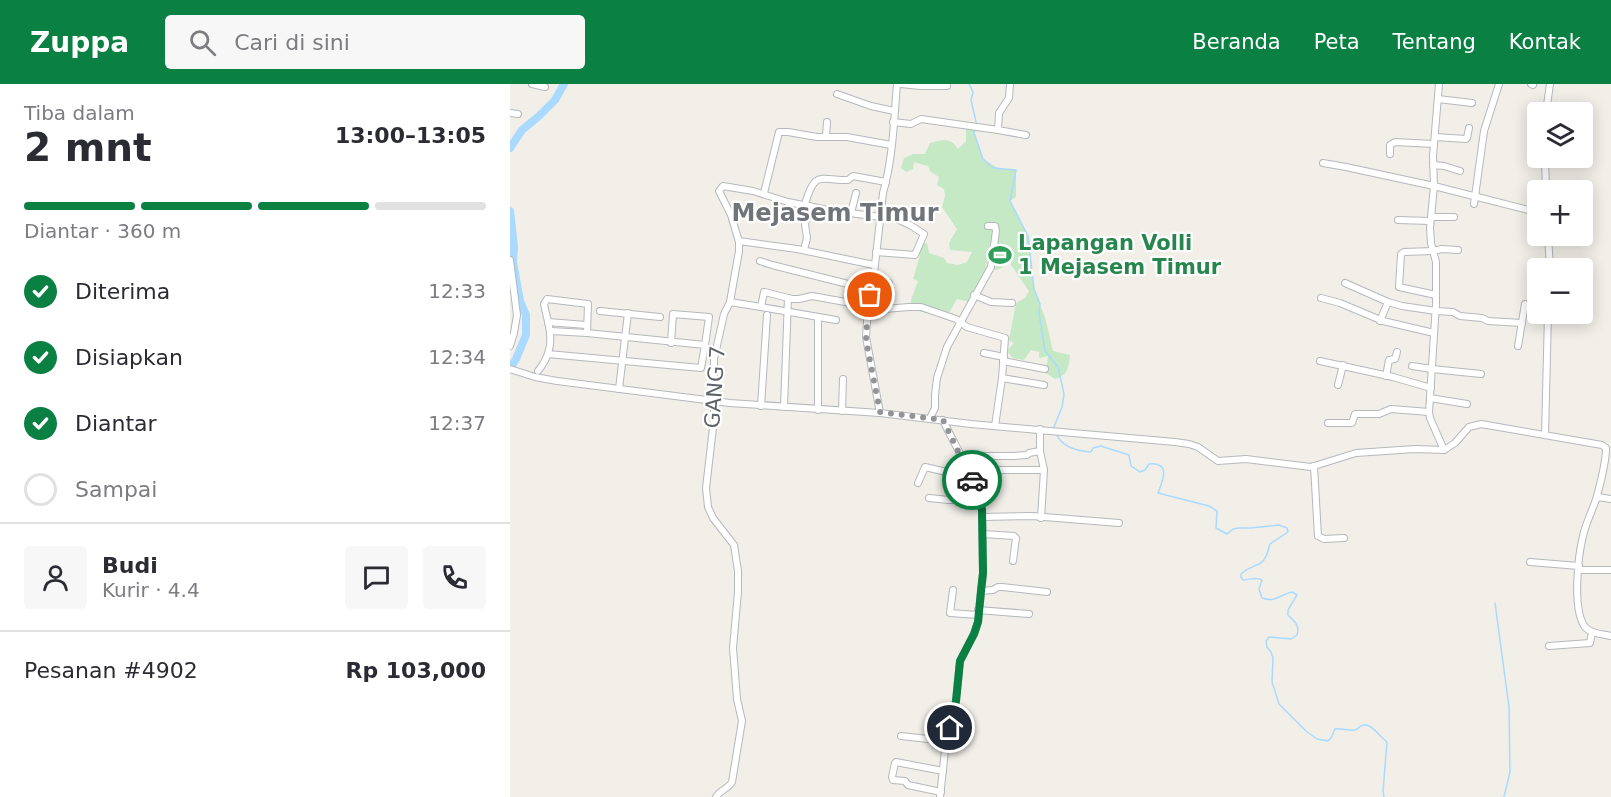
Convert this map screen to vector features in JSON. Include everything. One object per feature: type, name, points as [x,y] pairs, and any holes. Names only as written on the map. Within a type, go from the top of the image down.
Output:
[{"type":"street","points":[[532,84],[545,87]]},
{"type":"street","points":[[880,412],[866,345],[868,307],[899,84],[947,86]]},
{"type":"street","points":[[998,130],[999,113],[1010,98],[1010,84]]},
{"type":"street","points":[[1439,84],[1430,219],[1430,235],[1436,262],[1436,311],[1429,412],[1445,449]]},
{"type":"street","points":[[1474,204],[1484,131],[1499,84]]},
{"type":"street","points":[[1547,102],[1550,84]]},
{"type":"street","points":[[837,94],[894,111]]},
{"type":"street","points":[[1438,99],[1472,103]]},
{"type":"street","points":[[510,113],[518,114]]},
{"type":"street","points":[[893,122],[910,124],[919,119],[1026,135]]},
{"type":"street","points":[[826,136],[827,122]]},
{"type":"street","points":[[1390,154],[1390,145],[1395,142],[1466,139],[1469,128]]},
{"type":"street","points":[[764,193],[777,133],[847,137],[891,145]]},
{"type":"street","points":[[1323,163],[1434,186],[1527,210]]},
{"type":"street","points":[[1433,165],[1460,171]]},
{"type":"street","points":[[804,250],[807,238],[805,224],[812,184],[822,178],[848,180],[853,176],[886,182]]},
{"type":"street","points":[[874,265],[804,250],[740,242],[731,215],[719,191],[726,186],[764,193],[788,202],[833,211],[897,219],[924,235],[915,255],[876,252]]},
{"type":"street","points":[[852,213],[856,194]]},
{"type":"street","points":[[1398,220],[1454,218]]},
{"type":"street","points":[[943,771],[896,762],[892,777],[893,780],[905,781],[908,785],[940,795],[943,771],[946,741],[956,701],[960,661],[974,634],[978,613],[983,534],[981,505],[978,492],[961,456],[936,419],[935,408],[941,366],[950,340],[991,266],[996,231],[995,226],[988,226]]},
{"type":"street","name":"GANG 7","points":[[716,797],[732,782],[742,721],[737,699],[733,648],[738,571],[734,544],[713,518],[708,507],[706,488],[715,402],[714,359],[724,314],[730,302],[740,242]]},
{"type":"street","points":[[1436,295],[1399,287],[1402,253],[1442,249],[1458,250]]},
{"type":"street","points":[[510,260],[514,333],[510,346]]},
{"type":"street","points":[[760,261],[848,284],[889,283]]},
{"type":"street","points":[[1345,283],[1388,302],[1453,312],[1460,316],[1482,318],[1488,321],[1522,323]]},
{"type":"street","points":[[761,307],[764,292],[799,299],[812,296],[884,309],[921,308],[951,317],[967,327],[1005,338],[995,426]]},
{"type":"street","points":[[974,296],[991,302],[1012,303]]},
{"type":"street","points":[[784,407],[788,298]]},
{"type":"street","points":[[1321,298],[1340,303],[1380,321],[1434,333]]},
{"type":"street","points":[[538,371],[548,354],[551,331],[544,304],[547,299],[588,304],[587,333]]},
{"type":"street","points":[[730,302],[787,311],[818,320],[836,320]]},
{"type":"street","points":[[1380,321],[1388,302]]},
{"type":"street","points":[[1518,346],[1525,304]]},
{"type":"street","points":[[600,311],[660,317]]},
{"type":"street","points":[[548,354],[701,368],[709,317],[673,313],[671,343]]},
{"type":"street","points":[[620,389],[628,314]]},
{"type":"street","points":[[761,406],[767,315]]},
{"type":"street","points":[[818,320],[818,410]]},
{"type":"street","points":[[548,322],[586,326]]},
{"type":"street","points":[[1545,435],[1548,324]]},
{"type":"street","points":[[551,331],[705,345]]},
{"type":"street","points":[[1386,376],[1389,360],[1396,359],[1397,352]]},
{"type":"street","points":[[984,353],[1045,369]]},
{"type":"street","points":[[1320,361],[1431,388]]},
{"type":"street","points":[[1338,385],[1343,365]]},
{"type":"street","points":[[1412,366],[1481,374]]},
{"type":"street","points":[[513,370],[535,377],[715,402],[880,412],[995,426],[1189,444],[1201,448],[1222,462],[1246,459],[1305,467],[1356,453],[1445,449],[1455,443],[1469,427],[1476,424],[1602,445],[1608,448],[1608,470],[1583,536],[1577,594],[1585,626],[1592,632],[1611,636]]},
{"type":"street","points":[[1002,378],[1044,385]]},
{"type":"street","points":[[842,411],[843,380]]},
{"type":"street","points":[[1430,398],[1467,404]]},
{"type":"street","points":[[989,404],[998,404]]},
{"type":"street","points":[[1328,423],[1352,423],[1355,414],[1379,414],[1391,409],[1429,412]]},
{"type":"street","points":[[1040,429],[1040,451],[1044,470],[1041,518]]},
{"type":"street","points":[[961,456],[1020,456],[1040,451]]},
{"type":"street","points":[[1314,466],[1317,534],[1324,539],[1344,538]]},
{"type":"street","points":[[918,483],[925,467],[951,473],[954,476],[952,500]]},
{"type":"street","points":[[968,470],[1044,470]]},
{"type":"street","points":[[928,498],[952,500],[978,492]]},
{"type":"street","points":[[1597,497],[1611,500]]},
{"type":"street","points":[[982,517],[1119,523]]},
{"type":"street","points":[[983,534],[1014,536],[1016,538],[1013,561]]},
{"type":"street","points":[[1530,562],[1611,570]]},
{"type":"street","points":[[981,591],[1002,587],[1047,592]]},
{"type":"street","points":[[953,590],[950,613],[1029,614]]},
{"type":"street","points":[[1549,646],[1590,643],[1592,632]]},
{"type":"street","points":[[901,736],[946,741]]},
{"type":"green space","points":[[966,126],[973,127],[983,159],[998,168],[1016,170],[1016,197],[1010,201],[1028,236],[1035,293],[1045,317],[1053,351],[1070,355],[1067,370],[1059,378],[1055,379],[1046,373],[1048,356],[1039,358],[1039,352],[1031,350],[1024,360],[1013,358],[1007,351],[1014,343],[1009,340],[1016,303],[1025,298],[1029,291],[1011,265],[1012,247],[1005,264],[996,270],[988,265],[994,241],[990,243],[985,272],[969,302],[957,299],[946,318],[910,309],[918,281],[913,279],[920,255],[920,245],[927,243],[929,253],[944,258],[947,263],[958,265],[967,262],[972,252],[950,250],[949,243],[957,229],[942,207],[945,196],[944,189],[937,185],[939,177],[930,171],[928,166],[914,162],[913,169],[906,172],[901,168],[904,158],[913,154],[925,154],[930,143],[939,141],[949,141],[958,149],[966,141]]},
{"type":"waterway","points":[[510,148],[522,130],[555,100],[564,84]]},
{"type":"waterway","points":[[969,84],[973,92],[971,100],[976,122]]},
{"type":"waterway","points":[[975,130],[983,159],[993,168],[1016,170],[1010,201],[1028,236],[1034,289],[1040,304],[1039,313],[1045,351],[1058,367],[1064,394],[1054,429]]},
{"type":"waterway","points":[[510,211],[514,247],[513,262],[520,301],[526,315],[526,335],[510,368]]},
{"type":"waterway","points":[[1056,433],[1062,442],[1076,449],[1091,452],[1093,448],[1101,446],[1129,455],[1131,466],[1140,472],[1145,470],[1149,464],[1160,466],[1164,473],[1158,493],[1209,506],[1217,511],[1216,528],[1227,534],[1239,528],[1279,525],[1287,528],[1288,532],[1270,544],[1262,562],[1241,574],[1243,580],[1255,578],[1262,580],[1259,589],[1262,598],[1275,599],[1292,592],[1297,595],[1288,610],[1288,615],[1297,626],[1297,635],[1291,639],[1269,637],[1266,641],[1273,658],[1272,682],[1279,704],[1317,739],[1328,741],[1335,729],[1355,730],[1364,725],[1373,728],[1387,742],[1384,797]]},
{"type":"waterway","points":[[1495,603],[1509,707],[1510,772],[1504,797]]},
{"type":"way so far","points":[[870,295],[866,345],[880,412],[943,420],[972,480]]},
{"type":"place","name":"Lapangan Volli 1 Mejasem Timur","points":[[1000,255]]},
{"type":"district","name":"Mejasem Timur","points":[[835,213]]},
{"type":"route","points":[[950,728],[959,682],[960,661],[978,622],[983,573],[982,510],[972,480]]}]
